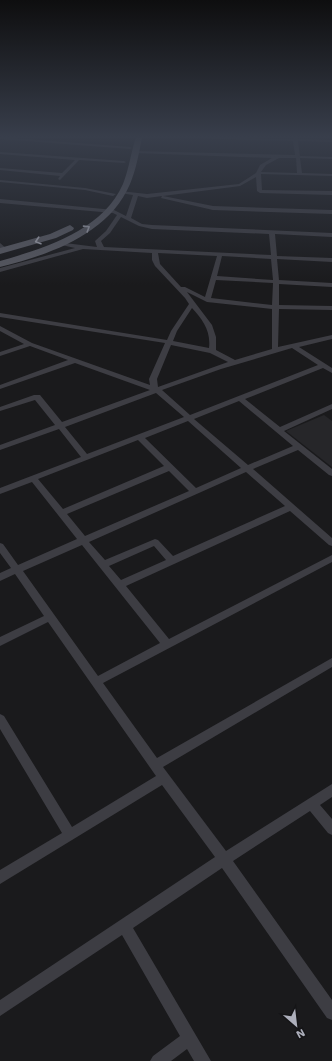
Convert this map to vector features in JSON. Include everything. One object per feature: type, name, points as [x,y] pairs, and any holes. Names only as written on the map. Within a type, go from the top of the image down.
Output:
[{"type":"main road","points":[[2,249],[53,236],[81,223],[99,210],[113,194],[117,187]]},
{"type":"main road","points":[[0,264],[59,244],[92,226],[110,211],[125,187]]},
{"type":"street","points":[[58,187],[113,194]]},
{"type":"street","points":[[155,195],[227,187]]},
{"type":"street","points":[[260,187],[260,191],[332,193]]},
{"type":"street","points":[[122,192],[155,195],[213,208],[332,212]]},
{"type":"street","points":[[128,218],[136,194]]},
{"type":"street","points":[[0,201],[110,211],[120,214],[141,225],[152,227],[332,235]]},
{"type":"street","points":[[102,249],[98,244],[98,241],[108,232],[120,214]]},
{"type":"street","points":[[272,233],[276,282],[275,350]]},
{"type":"street","points":[[59,244],[84,248],[332,260]]},
{"type":"street","points":[[0,270],[84,248]]},
{"type":"street","points":[[155,252],[155,260],[157,265],[174,282],[210,324],[214,341],[212,351]]},
{"type":"street","points":[[207,300],[220,255]]},
{"type":"street","points":[[214,278],[332,285]]},
{"type":"street","points":[[174,282],[189,292],[207,300],[275,307],[332,308]]},
{"type":"street","points":[[157,390],[153,379],[174,331],[192,304]]},
{"type":"street","points":[[0,315],[169,342],[212,351],[234,362]]},
{"type":"street","points":[[0,328],[30,344],[157,390],[332,543]]},
{"type":"street","points":[[0,439],[3,447],[234,362],[275,350],[332,337]]},
{"type":"street","points":[[0,354],[30,344]]},
{"type":"street","points":[[293,346],[332,371]]},
{"type":"street","points":[[0,387],[75,360]]},
{"type":"street","points":[[0,491],[323,366]]},
{"type":"street","points":[[0,409],[37,397],[86,458]]},
{"type":"street","points":[[239,398],[332,473]]},
{"type":"street","points":[[279,430],[332,406]]},
{"type":"street","points":[[324,410],[332,416]]},
{"type":"street","points":[[139,437],[195,492]]},
{"type":"street","points":[[0,577],[299,446]]},
{"type":"street","points":[[61,513],[170,467]]},
{"type":"street","points":[[33,478],[167,644]]},
{"type":"street","points":[[119,585],[291,507]]},
{"type":"street","points":[[103,565],[154,542],[172,561]]},
{"type":"street","points":[[0,546],[164,778],[224,859],[332,1013]]},
{"type":"street","points":[[96,682],[332,558]]},
{"type":"street","points":[[0,642],[50,618]]},
{"type":"street","points":[[155,765],[332,662]]},
{"type":"street","points":[[0,719],[70,835]]},
{"type":"street","points":[[0,877],[164,778]]},
{"type":"street","points":[[0,1009],[224,859],[332,790]]},
{"type":"street","points":[[311,804],[332,829]]},
{"type":"street","points":[[124,926],[203,1061]]},
{"type":"street","points":[[158,1061],[189,1038]]},
{"type":"shaded area","points":[[324,415],[332,421],[332,467],[286,431]]}]
